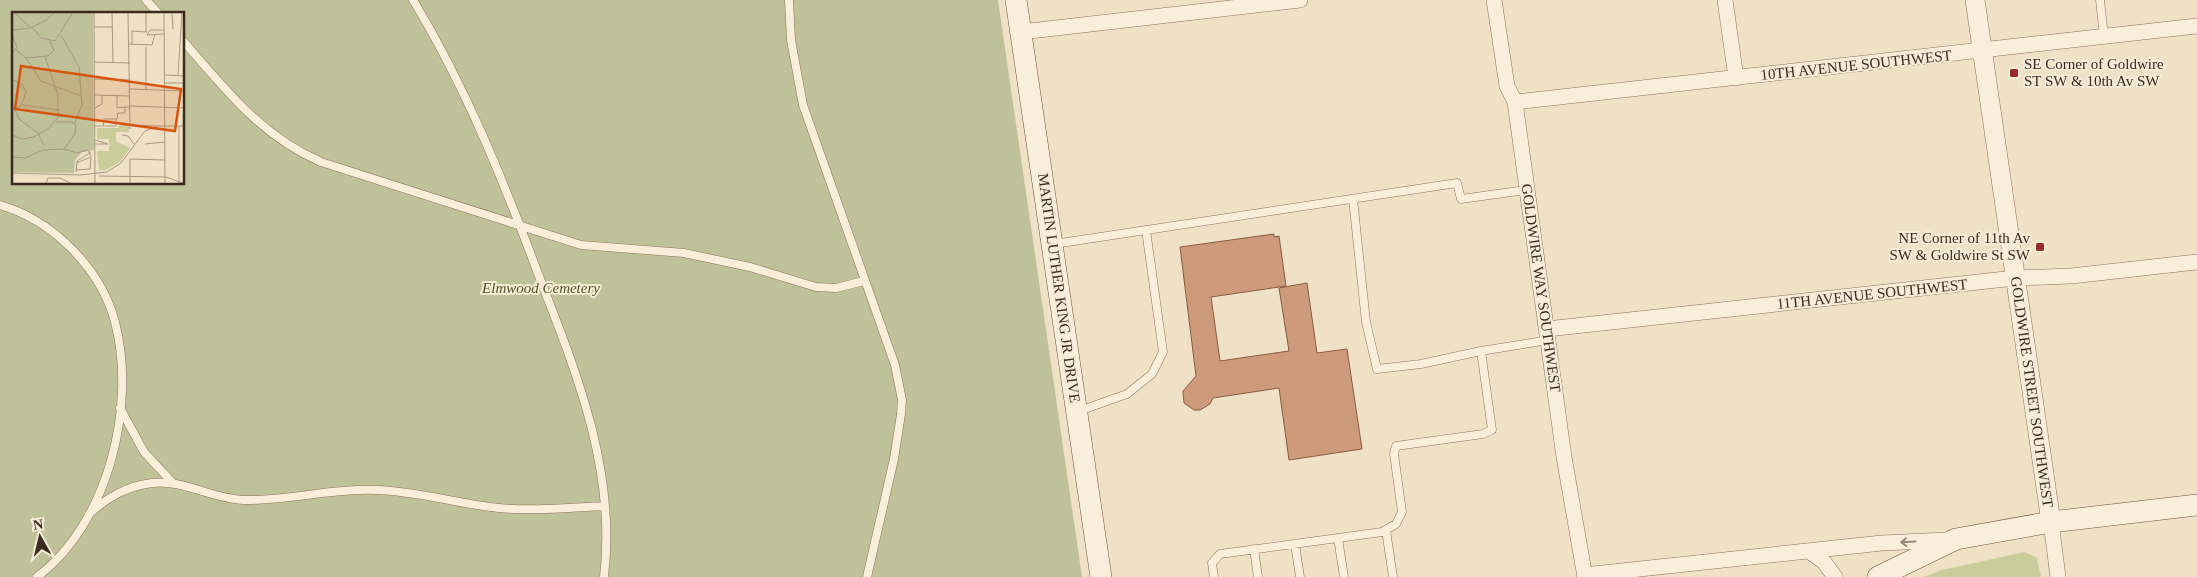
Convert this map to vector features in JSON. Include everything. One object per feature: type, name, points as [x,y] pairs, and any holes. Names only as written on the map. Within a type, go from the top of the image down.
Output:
[{"type":"main road","name":"MARTIN LUTHER KING JR DRIVE","points":[[1016,0],[1101,577]]},
{"type":"main road","points":[[1878,577],[1956,539],[2050,522],[2197,505]]},
{"type":"street","points":[[1021,32],[1300,0]]},
{"type":"street","name":"GOLDWIRE WAY SOUTHWEST","points":[[1494,0],[1507,86],[1514,102],[1564,456],[1584,576]]},
{"type":"street","points":[[1724,0],[1736,78]]},
{"type":"street","name":"GOLDWIRE STREET SOUTHWEST","points":[[1975,0],[2058,577]]},
{"type":"street","name":"10TH AVENUE SOUTHWEST","points":[[1514,102],[2197,26]]},
{"type":"street","name":"11TH AVENUE SOUTHWEST","points":[[1548,334],[2015,278],[2071,276],[2197,262]]},
{"type":"street","points":[[1584,576],[1882,543],[1956,539]]},
{"type":"street","points":[[1809,551],[1824,562],[1835,577]]},
{"type":"lane","points":[[146,0],[157,12]]},
{"type":"lane","points":[[414,0],[463,88],[499,170],[585,401],[598,454],[605,506],[607,540],[604,577]]},
{"type":"lane","points":[[789,0],[791,40],[803,104],[895,365],[902,400],[894,459],[867,577]]},
{"type":"lane","points":[[2100,0],[2104,37]]},
{"type":"lane","points":[[185,43],[251,117],[266,130],[301,153],[351,172],[581,245],[684,253],[720,259],[816,287],[836,288],[864,280]]},
{"type":"lane","points":[[1052,244],[1458,182],[1461,199],[1526,190]]},
{"type":"lane","points":[[1353,198],[1366,322],[1377,369],[1421,364],[1548,334]]},
{"type":"lane","points":[[0,205],[26,215],[57,236],[84,263],[97,282],[112,313],[119,339],[120,408],[115,442],[108,467],[90,514],[69,548],[37,577]]},
{"type":"lane","points":[[1077,412],[1127,394],[1152,374],[1163,352],[1146,230]]},
{"type":"lane","points":[[1214,577],[1212,563],[1220,554],[1386,530],[1396,524],[1402,512],[1394,454],[1396,446],[1482,434],[1492,430],[1481,351]]},
{"type":"lane","points":[[120,408],[144,452],[173,483]]},
{"type":"lane","points":[[90,514],[119,492],[154,482],[173,483],[216,497],[244,500],[284,498],[355,489],[399,491],[500,508],[543,509],[605,506]]},
{"type":"lane","points":[[1386,530],[1393,577]]},
{"type":"lane","points":[[1338,538],[1344,577]]},
{"type":"lane","points":[[1295,544],[1300,577]]},
{"type":"lane","points":[[1254,549],[1258,577]]},
{"type":"green space","name":"Elmwood Cemetery","points":[[0,0],[998,0],[1082,577],[0,577]]},
{"type":"green space","points":[[2025,552],[2037,558],[2041,577],[1924,577],[1942,570]]},
{"type":"building","points":[[1274,234],[1274,237],[1279,236],[1286,286],[1211,297],[1220,361],[1289,351],[1279,288],[1307,283],[1317,353],[1347,349],[1362,449],[1289,460],[1279,388],[1213,398],[1210,404],[1200,410],[1194,410],[1184,403],[1183,391],[1196,376],[1180,247]]},
{"type":"place","name":"SE Corner of Goldwire ST SW & 10th Av SW","points":[[2014,73]]},
{"type":"place","name":"NE Corner of 11th Av SW & Goldwire St SW","points":[[2040,247]]}]
